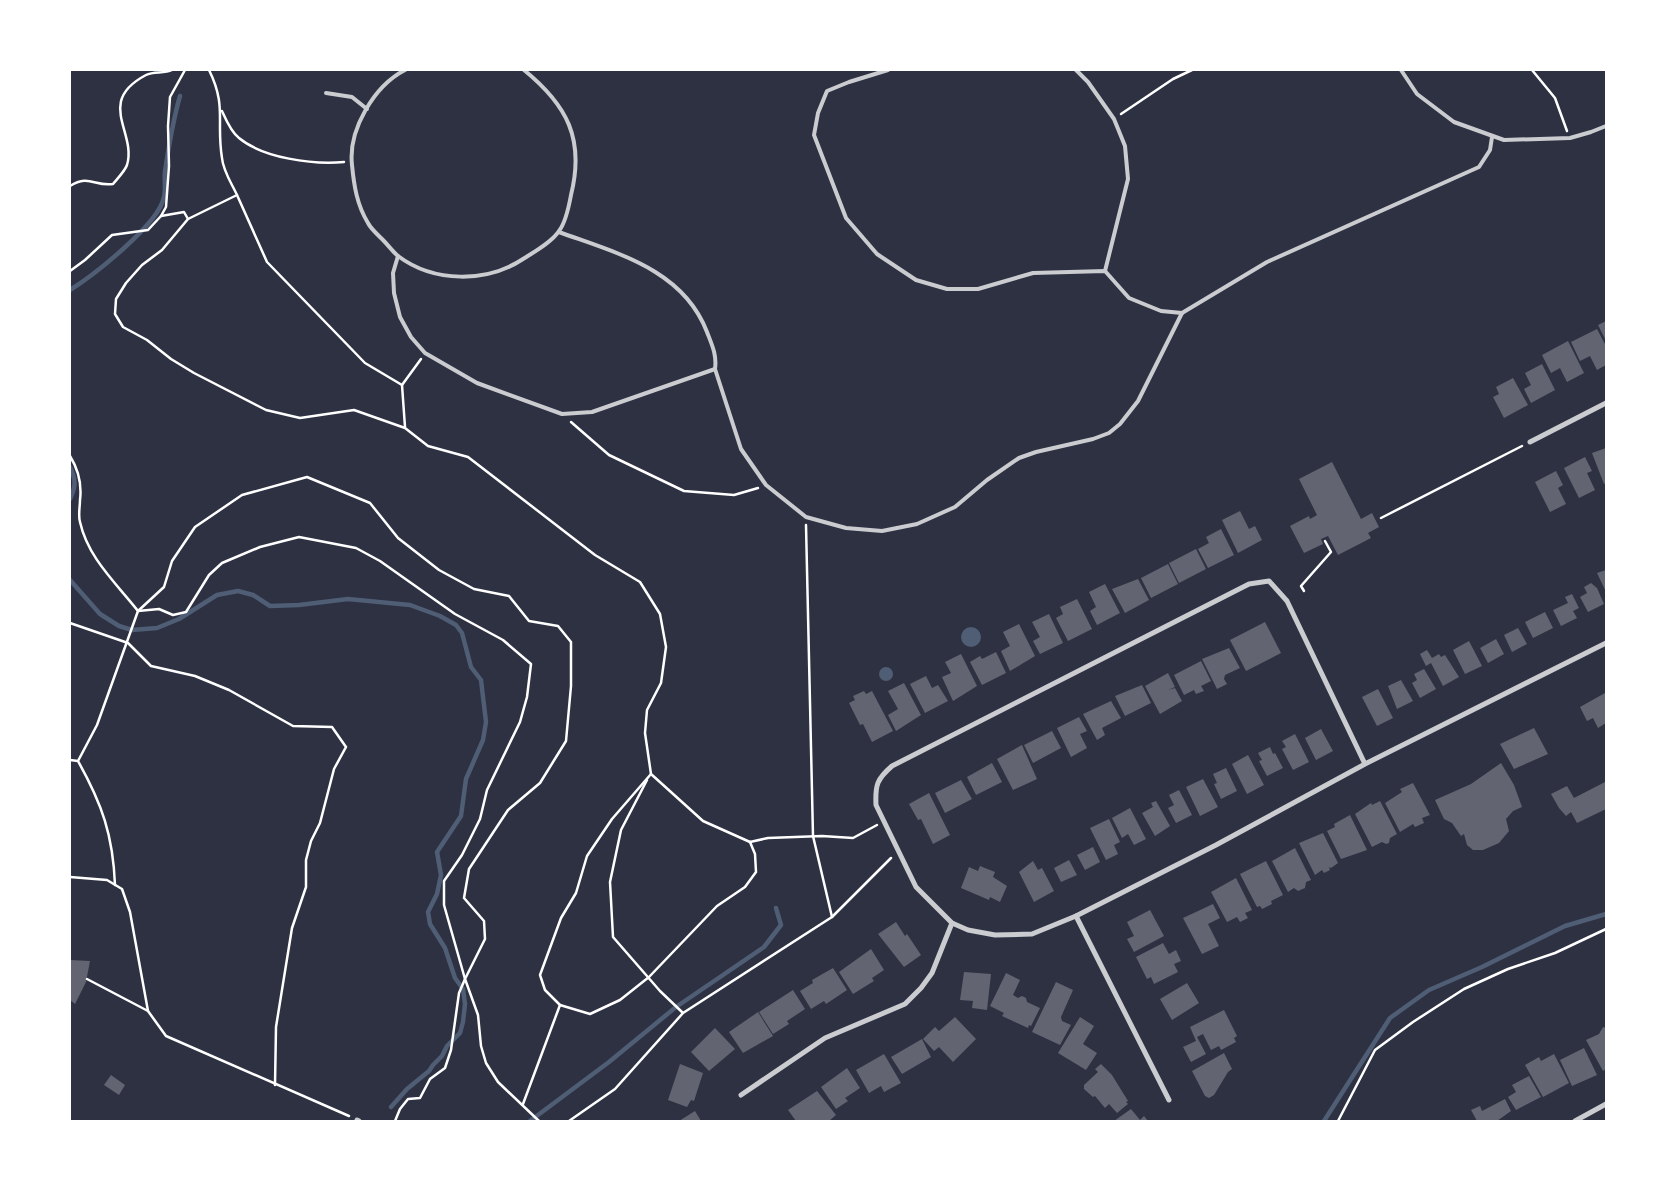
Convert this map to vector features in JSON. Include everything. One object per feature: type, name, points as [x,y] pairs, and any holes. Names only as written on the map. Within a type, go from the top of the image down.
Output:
[{"type":"street","points":[[1530,442],[1606,403]]},
{"type":"street","points":[[1365,764],[1287,602],[1270,581],[1249,584],[892,766],[880,776],[875,791],[876,805],[916,887],[952,923],[968,930],[995,935],[1032,934],[1076,916],[1216,845],[1365,764],[1606,642]]},
{"type":"street","points":[[1076,916],[1169,1100]]},
{"type":"street","points":[[741,1095],[825,1038],[905,1004],[921,988],[932,973],[952,923]]},
{"type":"street","points":[[1575,1121],[1606,1104]]},
{"type":"lane","points":[[405,70],[382,88],[367,109],[356,134],[352,161],[355,194],[368,224],[398,256],[436,274],[462,277],[488,275],[513,266],[559,232],[569,206],[576,175],[575,144],[560,108],[547,89],[524,70]]},
{"type":"lane","points":[[888,70],[849,82],[828,92],[818,113],[814,134],[846,218],[877,254],[916,280],[948,289],[978,289],[1033,274],[1105,271]]},
{"type":"lane","points":[[1076,70],[1088,82],[1114,119],[1125,146],[1128,179],[1105,271]]},
{"type":"lane","points":[[1401,70],[1417,94],[1454,122],[1492,137],[1504,140],[1570,138],[1606,126]]},
{"type":"lane","points":[[326,93],[352,97],[367,109]]},
{"type":"lane","points":[[559,232],[637,261],[660,273],[690,301],[702,318],[717,357],[715,368],[741,449],[766,485],[806,517],[846,528],[873,530],[917,524],[954,506],[1019,458],[1036,452],[1094,439],[1109,433],[1120,424],[1138,401],[1182,314],[1267,262],[1480,167],[1490,150],[1492,137]]},
{"type":"lane","points":[[398,256],[393,273],[394,293],[400,317],[410,337],[424,353],[477,383],[562,414],[592,412],[715,368]]},
{"type":"lane","points":[[1105,271],[1129,298],[1161,311],[1182,314]]},
{"type":"path","points":[[70,186],[80,180],[92,180],[105,185],[113,184],[127,166],[128,148],[123,132],[120,100],[128,87],[146,75],[172,70]]},
{"type":"path","points":[[70,271],[112,235],[148,230],[161,216],[166,207],[169,166],[168,126],[170,97],[185,70]]},
{"type":"path","points":[[209,70],[218,88],[222,110],[222,161],[267,262],[365,363],[402,385]]},
{"type":"path","points":[[1114,119],[1173,79],[1192,70]]},
{"type":"path","points":[[1532,70],[1555,98],[1570,138]]},
{"type":"path","points":[[222,110],[237,137],[252,147],[273,156],[321,163],[352,161]]},
{"type":"path","points":[[236,195],[188,219],[162,250],[137,271],[116,299],[115,314],[123,327],[147,340],[171,359],[194,373],[266,410],[300,418],[354,410],[405,428],[428,446],[468,457],[595,556],[640,582],[660,614],[666,647],[661,683],[647,710],[645,732],[651,774],[621,830],[610,882],[613,938],[660,991],[683,1013]]},
{"type":"path","points":[[161,216],[184,212],[188,219]]},
{"type":"path","points":[[405,428],[402,385],[424,353]]},
{"type":"path","points":[[562,414],[609,455],[684,491],[734,495],[766,485]]},
{"type":"path","points":[[1381,518],[1530,442]]},
{"type":"path","points":[[70,456],[77,468],[80,483],[79,520],[86,542],[96,559],[138,611]]},
{"type":"path","points":[[78,761],[97,725],[138,611],[164,587],[172,561],[195,527],[242,495],[307,477],[370,503],[398,538],[439,570],[474,589],[509,596],[529,620],[558,626],[570,642],[571,686],[566,741],[540,783],[508,810],[469,870],[464,898],[484,921],[485,939],[459,993],[451,1050],[446,1068],[430,1079],[420,1098],[408,1099],[395,1121]]},
{"type":"path","points":[[806,517],[813,836],[832,917]]},
{"type":"path","points":[[138,611],[159,609],[173,615],[186,612],[209,575],[222,563],[260,547],[299,537],[356,548],[380,560],[456,614],[503,640],[530,664],[527,697],[520,722],[487,790],[480,819],[444,881],[444,905],[465,979],[478,1015],[481,1046],[486,1062],[498,1082],[539,1121]]},
{"type":"path","points":[[1304,591],[1301,586],[1331,552],[1325,540]]},
{"type":"path","points":[[70,623],[128,643],[151,666],[195,676],[229,690],[293,726],[332,727],[346,747],[334,769],[320,823],[311,841],[306,860],[306,888],[292,928],[276,1027],[275,1085]]},
{"type":"path","points":[[70,760],[78,761]]},
{"type":"path","points":[[78,761],[98,797],[105,818],[116,885]]},
{"type":"path","points":[[651,774],[703,821],[750,842],[768,838],[813,836],[854,838],[884,822]]},
{"type":"path","points":[[651,774],[612,819],[587,856],[576,893],[561,918],[540,975],[544,990],[560,1005],[590,1014],[620,1000],[649,977],[717,906],[745,887],[756,872],[755,854],[750,842]]},
{"type":"path","points":[[569,1121],[615,1090],[683,1013],[832,917],[898,851]]},
{"type":"path","points":[[70,878],[108,880],[122,889],[130,912],[148,1011],[166,1036],[358,1120]]},
{"type":"path","points":[[1338,1121],[1375,1050],[1413,1022],[1464,989],[1508,969],[1555,953],[1606,929]]},
{"type":"path","points":[[87,980],[148,1011]]},
{"type":"path","points":[[523,1105],[560,1005]]},
{"type":"water","points":[[967,627],[975,627],[981,633],[981,641],[975,647],[967,647],[961,641],[961,633]]},
{"type":"water","points":[[883,667],[889,667],[893,674],[889,681],[883,681],[879,677],[879,671]]},
{"type":"building","points":[[1606,321],[1606,341],[1598,325]]},
{"type":"building","points":[[1597,329],[1606,346],[1606,365],[1597,370],[1590,356],[1580,361],[1571,342]]},
{"type":"building","points":[[1568,341],[1584,373],[1567,382],[1560,368],[1551,373],[1542,355]]},
{"type":"building","points":[[1542,364],[1555,390],[1531,403],[1524,389],[1531,385],[1525,373]]},
{"type":"building","points":[[1513,378],[1528,405],[1504,418],[1493,397],[1499,394],[1496,387]]},
{"type":"building","points":[[1606,448],[1606,483],[1604,484],[1592,453]]},
{"type":"building","points":[[1585,457],[1592,471],[1587,473],[1595,490],[1579,498],[1564,468]]},
{"type":"building","points":[[1332,462],[1361,519],[1372,513],[1379,527],[1368,533],[1371,538],[1338,555],[1328,536],[1321,539],[1323,544],[1304,553],[1290,526],[1309,516],[1310,519],[1317,515],[1299,479]]},
{"type":"building","points":[[1556,471],[1563,485],[1558,488],[1566,504],[1550,512],[1535,482]]},
{"type":"building","points":[[1240,511],[1249,529],[1255,526],[1262,540],[1238,553],[1222,520]]},
{"type":"building","points":[[1221,529],[1234,555],[1208,568],[1198,549],[1209,543],[1206,537]]},
{"type":"building","points":[[1196,549],[1206,569],[1179,583],[1169,563]]},
{"type":"building","points":[[1168,564],[1178,584],[1151,598],[1141,578]]},
{"type":"building","points":[[1606,570],[1606,592],[1597,573]]},
{"type":"building","points":[[1138,579],[1149,600],[1125,613],[1112,589]]},
{"type":"building","points":[[1591,583],[1597,588],[1604,604],[1588,612],[1580,597],[1587,593],[1584,587]]},
{"type":"building","points":[[1105,584],[1120,613],[1097,625],[1090,611],[1096,607],[1089,592]]},
{"type":"building","points":[[1572,594],[1579,608],[1573,611],[1577,618],[1561,626],[1553,610],[1568,603],[1565,597]]},
{"type":"building","points":[[1077,599],[1092,629],[1068,641],[1056,618],[1063,614],[1060,607]]},
{"type":"building","points":[[1545,612],[1553,628],[1533,638],[1525,622]]},
{"type":"building","points":[[1049,614],[1063,643],[1040,654],[1033,641],[1040,637],[1032,622]]},
{"type":"building","points":[[1265,622],[1281,653],[1246,671],[1230,640]]},
{"type":"building","points":[[1019,624],[1035,656],[1010,671],[1001,651],[1010,646],[1003,632]]},
{"type":"building","points":[[1518,628],[1527,644],[1512,652],[1504,635]]},
{"type":"building","points":[[1496,639],[1504,654],[1488,663],[1480,648]]},
{"type":"building","points":[[1469,641],[1482,666],[1465,674],[1453,650]]},
{"type":"building","points":[[1229,648],[1240,668],[1225,675],[1224,679],[1227,684],[1217,689],[1202,659]]},
{"type":"building","points":[[1427,650],[1432,658],[1439,654],[1441,657],[1445,655],[1459,677],[1443,686],[1431,663],[1426,666],[1420,654]]},
{"type":"building","points":[[996,652],[1006,673],[982,685],[970,662],[980,656],[982,659]]},
{"type":"building","points":[[961,654],[977,686],[953,701],[942,677],[951,673],[945,662]]},
{"type":"building","points":[[1201,661],[1211,681],[1201,686],[1204,691],[1196,694],[1194,690],[1184,695],[1174,675]]},
{"type":"building","points":[[1424,669],[1436,689],[1420,698],[1412,683],[1417,680],[1414,674]]},
{"type":"building","points":[[1168,673],[1175,687],[1168,690],[1175,688],[1182,701],[1160,714],[1145,686]]},
{"type":"building","points":[[926,676],[932,688],[938,685],[948,701],[925,713],[910,684]]},
{"type":"building","points":[[1401,680],[1413,701],[1397,709],[1388,686]]},
{"type":"building","points":[[904,683],[921,715],[896,731],[888,715],[898,709],[888,691]]},
{"type":"building","points":[[1142,685],[1151,703],[1125,716],[1115,696]]},
{"type":"building","points":[[1378,689],[1393,718],[1377,726],[1362,697]]},
{"type":"building","points":[[864,691],[866,694],[872,691],[893,731],[872,742],[863,724],[860,725],[849,703],[855,700],[853,696]]},
{"type":"building","points":[[1605,693],[1606,723],[1598,728],[1593,718],[1587,721],[1580,707]]},
{"type":"building","points":[[1111,701],[1121,718],[1102,728],[1105,735],[1097,740],[1083,714]]},
{"type":"building","points":[[1079,717],[1087,731],[1080,734],[1087,748],[1071,757],[1057,728]]},
{"type":"building","points":[[1534,728],[1548,754],[1514,769],[1500,744]]},
{"type":"building","points":[[1321,729],[1333,751],[1316,760],[1305,738]]},
{"type":"building","points":[[1052,731],[1061,748],[1033,763],[1024,745]]},
{"type":"building","points":[[1295,734],[1309,762],[1293,770],[1282,749],[1286,747],[1282,741]]},
{"type":"building","points":[[1022,745],[1037,779],[1013,790],[997,759]]},
{"type":"building","points":[[1270,747],[1283,768],[1267,776],[1259,761],[1262,760],[1258,753]]},
{"type":"building","points":[[1248,755],[1264,785],[1247,794],[1232,764]]},
{"type":"building","points":[[992,763],[1002,782],[976,795],[967,777]]},
{"type":"building","points":[[1501,763],[1514,785],[1522,807],[1513,811],[1506,819],[1509,831],[1499,843],[1483,850],[1473,850],[1467,845],[1464,834],[1461,836],[1452,823],[1444,819],[1435,800],[1471,784]]},
{"type":"building","points":[[1226,768],[1237,791],[1221,799],[1214,784],[1217,783],[1213,774]]},
{"type":"building","points":[[1203,779],[1218,807],[1200,816],[1186,787]]},
{"type":"building","points":[[961,780],[972,799],[945,813],[935,793]]},
{"type":"building","points":[[1605,782],[1606,809],[1577,823],[1571,812],[1566,816],[1551,794],[1567,786],[1574,798]]},
{"type":"building","points":[[1413,783],[1430,815],[1422,818],[1424,823],[1415,827],[1413,824],[1400,832],[1385,803],[1402,792],[1400,789]]},
{"type":"building","points":[[1179,790],[1192,815],[1176,823],[1168,808],[1174,805],[1169,795]]},
{"type":"building","points":[[929,793],[950,835],[933,844],[921,819],[918,820],[909,804]]},
{"type":"building","points":[[1156,801],[1170,826],[1155,836],[1142,813],[1153,807],[1151,803]]},
{"type":"building","points":[[1380,801],[1397,834],[1390,838],[1389,843],[1382,842],[1372,847],[1355,814],[1371,803],[1372,805]]},
{"type":"building","points":[[1130,808],[1146,839],[1134,845],[1128,834],[1122,838],[1112,818]]},
{"type":"building","points":[[1350,815],[1367,850],[1341,859],[1327,831],[1335,827],[1334,824]]},
{"type":"building","points":[[1109,819],[1120,842],[1114,845],[1118,854],[1106,860],[1090,828]]},
{"type":"building","points":[[1323,833],[1338,863],[1331,868],[1329,867],[1330,870],[1324,873],[1322,870],[1315,875],[1299,843]]},
{"type":"building","points":[[1093,847],[1100,862],[1085,870],[1077,855]]},
{"type":"building","points":[[1295,848],[1311,880],[1306,882],[1305,888],[1298,891],[1294,888],[1288,892],[1272,861]]},
{"type":"building","points":[[1069,860],[1077,875],[1061,882],[1054,868]]},
{"type":"building","points":[[1033,861],[1038,870],[1042,868],[1054,891],[1034,902],[1019,872]]},
{"type":"building","points":[[1266,861],[1283,895],[1271,901],[1272,904],[1262,909],[1260,906],[1257,907],[1240,874]]},
{"type":"building","points":[[980,866],[995,872],[993,877],[1007,886],[1000,902],[990,897],[989,900],[961,888],[969,867],[978,871]]},
{"type":"building","points":[[1236,878],[1252,910],[1245,913],[1248,918],[1240,922],[1237,917],[1227,922],[1211,892]]},
{"type":"building","points":[[1213,904],[1220,918],[1208,924],[1219,946],[1202,954],[1183,918]]},
{"type":"building","points":[[1150,910],[1164,936],[1134,952],[1127,939],[1134,936],[1127,922]]},
{"type":"building","points":[[896,922],[905,936],[907,934],[921,955],[904,967],[878,934]]},
{"type":"building","points":[[1163,943],[1169,954],[1176,950],[1181,961],[1174,964],[1178,972],[1154,984],[1151,977],[1147,979],[1136,957]]},
{"type":"building","points":[[871,949],[884,970],[872,978],[874,981],[853,994],[839,972]]},
{"type":"building","points":[[70,960],[90,961],[86,982],[75,1004],[70,1000]]},
{"type":"building","points":[[833,968],[847,990],[826,1004],[824,1001],[811,1009],[800,991],[813,983],[812,980]]},
{"type":"building","points":[[964,972],[991,974],[987,1010],[972,1008],[973,1001],[960,1000]]},
{"type":"building","points":[[1006,973],[1020,980],[1013,995],[1018,998],[1022,996],[1026,998],[1027,1002],[1040,1008],[1031,1026],[1029,1025],[1028,1028],[1002,1016],[1004,1013],[990,1006]]},
{"type":"building","points":[[1056,982],[1073,990],[1061,1017],[1062,1021],[1071,1025],[1060,1045],[1032,1032]]},
{"type":"building","points":[[1187,983],[1199,1003],[1172,1020],[1160,999]]},
{"type":"building","points":[[793,990],[805,1009],[787,1021],[789,1024],[773,1034],[759,1012]]},
{"type":"building","points":[[1224,1010],[1237,1036],[1234,1038],[1236,1042],[1221,1050],[1219,1046],[1211,1050],[1203,1034],[1197,1037],[1206,1054],[1191,1062],[1183,1047],[1196,1041],[1190,1027]]},
{"type":"building","points":[[758,1012],[773,1036],[743,1053],[729,1032]]},
{"type":"building","points":[[955,1017],[976,1039],[953,1062],[939,1047],[934,1051],[923,1039],[935,1027],[939,1031]]},
{"type":"building","points":[[1080,1017],[1094,1026],[1083,1044],[1097,1053],[1086,1070],[1058,1053]]},
{"type":"building","points":[[1603,1027],[1606,1028],[1606,1069],[1603,1071],[1586,1040],[1599,1034]]},
{"type":"building","points":[[715,1028],[735,1049],[709,1071],[691,1052]]},
{"type":"building","points":[[922,1039],[931,1057],[902,1074],[891,1057]]},
{"type":"building","points":[[1584,1048],[1597,1075],[1572,1086],[1560,1060]]},
{"type":"building","points":[[1224,1053],[1232,1069],[1228,1072],[1214,1095],[1209,1098],[1205,1096],[1192,1071]]},
{"type":"building","points":[[884,1054],[901,1083],[884,1092],[881,1086],[869,1093],[856,1070]]},
{"type":"building","points":[[1554,1054],[1569,1083],[1543,1097],[1525,1065],[1539,1057],[1541,1061]]},
{"type":"building","points":[[680,1064],[703,1073],[694,1101],[691,1100],[687,1107],[668,1100]]},
{"type":"building","points":[[1101,1064],[1112,1075],[1128,1101],[1126,1102],[1128,1104],[1117,1113],[1109,1104],[1105,1108],[1095,1096],[1093,1097],[1084,1089],[1084,1085],[1098,1072],[1095,1069]]},
{"type":"building","points":[[847,1068],[860,1088],[845,1098],[848,1101],[836,1109],[821,1087]]},
{"type":"building","points":[[111,1075],[125,1085],[119,1095],[104,1085]]},
{"type":"building","points":[[1529,1076],[1541,1097],[1516,1110],[1508,1097],[1516,1092],[1512,1085]]},
{"type":"building","points":[[817,1091],[836,1115],[829,1121],[796,1121],[788,1110]]},
{"type":"building","points":[[1505,1099],[1511,1111],[1497,1121],[1477,1121],[1471,1110],[1480,1106],[1482,1111]]},
{"type":"building","points":[[1131,1109],[1140,1120],[1144,1116],[1148,1121],[1114,1121]]},
{"type":"building","points":[[695,1111],[701,1121],[679,1121]]},
{"type":"waterway","points":[[70,290],[124,248],[151,221],[160,208],[165,194],[165,174],[173,123],[180,96]]},
{"type":"waterway","points":[[70,467],[74,483],[70,499]]},
{"type":"waterway","points":[[70,580],[100,614],[119,626],[132,630],[157,628],[179,619],[217,595],[238,591],[253,595],[270,606],[299,605],[348,599],[410,605],[440,616],[456,625],[462,633],[471,667],[481,680],[486,722],[483,740],[466,779],[461,816],[437,852],[441,875],[437,894],[428,912],[430,924],[445,948],[455,978],[463,989],[465,1004],[463,1022],[460,1033],[447,1046],[442,1056],[391,1107]]},
{"type":"waterway","points":[[530,1121],[609,1062],[676,1007],[764,947],[781,925],[776,908]]},
{"type":"waterway","points":[[1324,1121],[1390,1018],[1429,990],[1482,967],[1565,926],[1606,914]]}]
